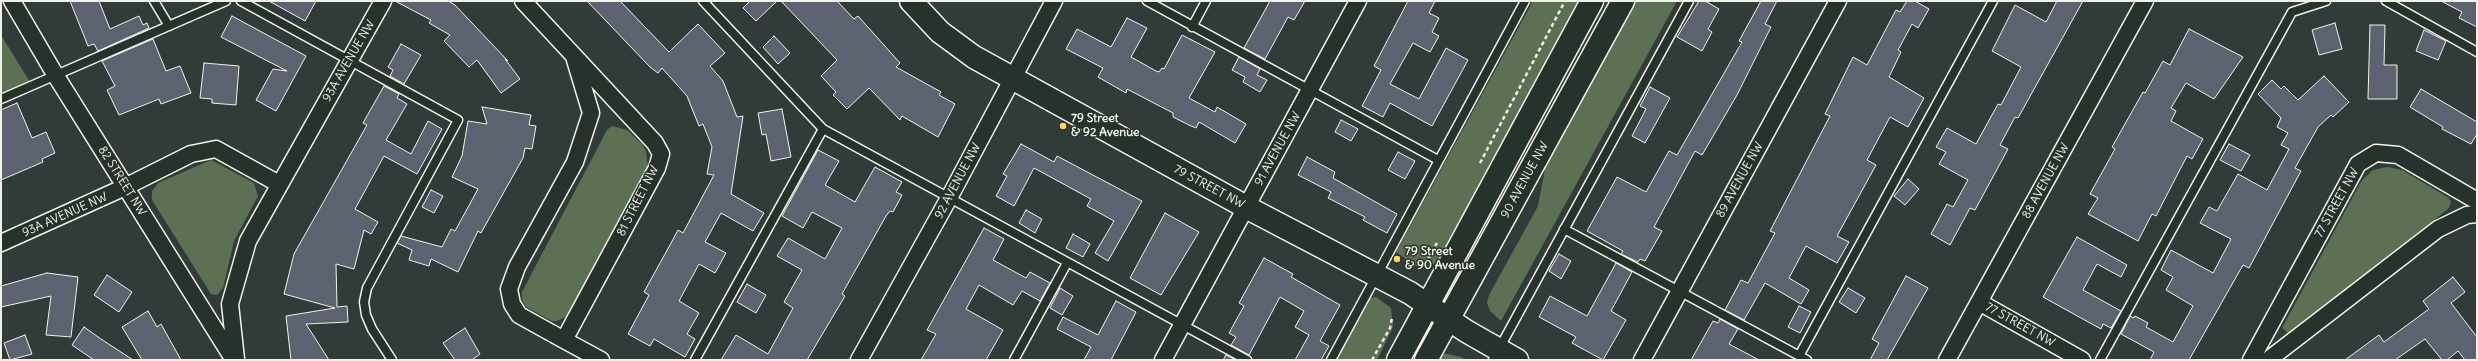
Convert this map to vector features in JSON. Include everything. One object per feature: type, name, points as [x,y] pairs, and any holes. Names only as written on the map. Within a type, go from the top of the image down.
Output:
[{"type":"main road","name":"79 STREET NW","points":[[911,1],[940,32],[974,58],[1246,207],[1377,275],[1428,305],[1495,355],[1517,360]]},
{"type":"main road","points":[[1398,360],[1592,1]]},
{"type":"main road","name":"90 AVENUE NW","points":[[1426,360],[1623,1]]},
{"type":"street","name":"82 STREET NW","points":[[12,1],[125,188],[235,360]]},
{"type":"street","name":"93A AVENUE NW","points":[[235,360],[230,304],[248,241],[384,1]]},
{"type":"street","name":"81 STREET NW","points":[[523,1],[655,143],[661,154],[657,168],[564,340]]},
{"type":"street","name":"92 AVENUE NW","points":[[859,360],[949,198],[1054,1]]},
{"type":"street","name":"91 AVENUE NW","points":[[1163,360],[1358,1]]},
{"type":"street","name":"89 AVENUE NW","points":[[1642,360],[1838,1]]},
{"type":"street","name":"88 AVENUE NW","points":[[1947,360],[2145,1]]},
{"type":"street","name":"81 STREET NW","points":[[574,56],[591,113],[575,162],[517,267],[509,289],[512,304],[519,315],[600,360]]},
{"type":"street","name":"93A AVENUE NW","points":[[1,243],[125,188],[191,154],[216,149],[279,184]]},
{"type":"street","name":"77 STREET NW","points":[[2251,360],[2358,164],[2376,153],[2398,155],[2477,201]]},
{"type":"street","points":[[2268,360],[2438,228],[2467,215],[2477,214]]},
{"type":"street","name":"77 STREET NW","points":[[1979,302],[2082,360]]},
{"type":"lane","points":[[154,1],[169,26]]},
{"type":"lane","points":[[1,99],[226,1]]},
{"type":"lane","points":[[240,1],[458,120],[367,288],[364,302],[366,315],[372,329],[392,360]]},
{"type":"lane","points":[[703,1],[823,129],[1247,360]]},
{"type":"lane","points":[[1147,1],[1309,91],[1438,160]]},
{"type":"lane","points":[[1192,27],[1206,1]]},
{"type":"lane","points":[[1331,360],[1525,1]]},
{"type":"lane","points":[[1495,355],[1689,1]]},
{"type":"lane","points":[[1799,356],[1993,1]]},
{"type":"lane","points":[[2100,360],[2292,12],[2326,1]]},
{"type":"lane","points":[[2386,1],[2477,52]]},
{"type":"lane","points":[[695,360],[823,129]]},
{"type":"lane","points":[[1564,229],[1807,360]]},
{"type":"lane","points":[[1014,360],[1067,263]]},
{"type":"path","points":[[1478,166],[1565,1]]},
{"type":"path","points":[[1430,262],[1429,254],[1438,242]]},
{"type":"path","points":[[1372,360],[1390,328],[1392,318]]},
{"type":"green space","points":[[1533,1],[1578,1],[1438,264],[1417,267],[1396,252]]},
{"type":"green space","points":[[1632,1],[1677,1],[1501,321],[1490,311],[1487,303],[1489,295],[1538,206],[1546,163]]},
{"type":"green space","points":[[1,35],[30,82],[1,94]]},
{"type":"green space","points":[[612,126],[627,130],[642,144],[646,151],[648,167],[568,316],[557,321],[552,321],[526,307],[522,300],[522,292],[607,130]]},
{"type":"green space","points":[[211,160],[254,183],[258,196],[234,241],[223,288],[217,295],[211,294],[152,200],[152,191],[158,183]]},
{"type":"green space","points":[[2388,167],[2402,170],[2449,198],[2451,203],[2448,209],[2288,333],[2282,328],[2362,180],[2373,170]]},
{"type":"green space","points":[[1376,297],[1391,308],[1393,327],[1377,360],[1337,360],[1370,298]]},
{"type":"green space","points":[[1438,352],[1461,357],[1466,360],[1433,360]]},
{"type":"building","points":[[70,1],[99,1],[110,29],[139,16],[143,25],[147,23],[149,28],[98,51],[94,44],[88,46]]},
{"type":"building","points":[[269,1],[316,1],[305,21]]},
{"type":"building","points":[[395,1],[448,1],[455,5],[508,61],[505,59],[520,79],[501,93],[477,60],[469,67],[444,41],[450,35],[429,23],[431,20]]},
{"type":"building","points":[[587,1],[620,1],[669,52],[698,24],[725,53],[710,66],[723,81],[737,117],[743,116],[731,194],[764,213],[753,231],[721,213],[705,242],[726,253],[715,273],[699,264],[679,301],[699,313],[687,334],[695,339],[685,357],[654,339],[650,346],[628,334],[649,295],[644,292],[678,230],[683,233],[714,175],[707,174],[712,147],[703,124],[699,126],[687,96],[662,68],[658,73],[650,67]]},
{"type":"building","points":[[750,1],[777,1],[756,21],[743,8]]},
{"type":"building","points":[[781,1],[837,1],[854,19],[858,16],[900,63],[896,67],[941,92],[939,95],[955,104],[938,137],[902,116],[900,120],[869,88],[847,109],[833,95],[836,92],[821,76],[837,60]]},
{"type":"building","points":[[1270,1],[1305,1],[1294,20],[1288,17],[1265,59],[1244,48]]},
{"type":"building","points":[[1408,1],[1435,1],[1429,13],[1439,18],[1432,32],[1439,36],[1430,52],[1413,43],[1390,84],[1419,99],[1446,48],[1468,60],[1432,126],[1390,103],[1383,117],[1362,106],[1381,70],[1374,66]]},
{"type":"building","points":[[1699,1],[1705,1],[1719,9],[1708,29],[1712,32],[1702,51],[1677,37]]},
{"type":"building","points":[[1761,1],[1777,1],[1765,24],[1771,27],[1737,95],[1702,155],[1695,151],[1654,227],[1662,231],[1645,261],[1640,259],[1638,262],[1621,254],[1623,251],[1587,231],[1617,177],[1646,192],[1669,151],[1677,155],[1742,42],[1739,41]]},
{"type":"building","points":[[1907,1],[1915,1],[1929,9],[1918,28],[1912,24],[1898,50],[1901,52],[1889,77],[1924,98],[1908,127],[1890,117],[1867,160],[1876,165],[1837,236],[1849,242],[1837,263],[1806,246],[1789,278],[1809,290],[1801,304],[1765,283],[1744,320],[1725,310],[1741,280],[1748,283],[1775,233],[1770,231],[1830,116],[1825,114],[1853,57],[1867,65],[1896,10],[1900,12]]},
{"type":"building","points":[[2057,1],[2083,1],[2018,118],[2015,117],[2000,145],[2008,149],[1975,210],[1970,208],[1950,245],[1931,234],[1947,204],[1953,207],[1968,180],[1939,164],[1946,152],[1936,147],[1947,128],[1976,144],[1998,104],[2001,105],[2021,67],[1992,51],[2015,5],[2046,22]]},
{"type":"building","points":[[2441,1],[2477,1],[2477,27],[2459,18],[2462,12]]},
{"type":"building","points":[[232,16],[306,56],[276,111],[256,100],[273,69],[287,71],[221,37]]},
{"type":"building","points":[[1127,18],[1147,28],[1131,57],[1156,71],[1159,72],[1162,68],[1164,69],[1182,35],[1215,52],[1189,98],[1215,112],[1217,107],[1246,124],[1235,143],[1199,122],[1196,128],[1173,117],[1173,113],[1127,89],[1126,93],[1098,77],[1103,68],[1066,49],[1077,29],[1111,47]]},
{"type":"building","points":[[2335,23],[2342,49],[2319,55],[2312,30]]},
{"type":"building","points":[[2370,25],[2385,25],[2384,65],[2397,65],[2397,99],[2368,99]]},
{"type":"building","points":[[2189,29],[2243,57],[2214,99],[2186,83],[2171,108],[2176,111],[2171,121],[2203,139],[2192,159],[2187,156],[2156,216],[2152,214],[2138,241],[2088,214],[2098,198],[2090,194],[2115,149],[2112,147],[2143,92],[2145,93],[2163,61],[2170,65]]},
{"type":"building","points":[[2424,30],[2446,41],[2438,60],[2416,51]]},
{"type":"building","points":[[774,36],[790,53],[778,64],[763,47]]},
{"type":"building","points":[[153,39],[166,71],[180,66],[191,93],[161,104],[159,99],[119,115],[107,90],[115,86],[102,61]]},
{"type":"building","points":[[401,44],[421,55],[404,84],[390,76],[393,70],[388,67]]},
{"type":"building","points":[[1239,57],[1260,69],[1257,75],[1267,80],[1260,92],[1243,82],[1245,77],[1232,70]]},
{"type":"building","points":[[204,63],[239,66],[236,105],[212,103],[212,99],[200,98]]},
{"type":"building","points":[[2324,76],[2349,102],[2333,117],[2331,115],[2318,127],[2295,168],[2301,171],[2249,268],[2243,265],[2189,360],[2150,360],[2154,352],[2121,334],[2130,316],[2134,318],[2135,316],[2148,323],[2146,327],[2173,342],[2193,306],[2166,290],[2173,277],[2161,270],[2171,250],[2213,273],[2231,239],[2200,223],[2209,207],[2217,211],[2238,174],[2267,190],[2289,149],[2281,145],[2288,133],[2277,127],[2281,118],[2258,94],[2272,80],[2281,89],[2284,86],[2298,100]]},
{"type":"building","points":[[384,86],[399,94],[397,98],[407,104],[386,140],[411,154],[428,121],[442,129],[417,174],[384,156],[355,209],[378,222],[371,234],[364,230],[354,269],[336,264],[337,307],[347,306],[348,322],[306,324],[329,360],[291,360],[286,316],[335,308],[284,294],[294,254],[367,125],[363,123]]},
{"type":"building","points":[[1650,87],[1670,98],[1645,143],[1632,136],[1646,109],[1640,106]]},
{"type":"building","points":[[2421,89],[2477,122],[2477,134],[2471,144],[2442,129],[2443,127],[2410,107]]},
{"type":"building","points":[[17,103],[32,138],[46,132],[55,153],[42,159],[43,162],[1,180],[1,110]]},
{"type":"building","points":[[482,107],[531,115],[529,125],[536,126],[532,149],[525,148],[523,158],[481,233],[478,231],[458,272],[431,259],[429,266],[409,260],[412,250],[397,243],[401,236],[442,247],[451,229],[455,231],[478,189],[452,177],[462,156],[468,121],[487,124]]},
{"type":"building","points":[[782,109],[791,157],[771,161],[766,134],[762,135],[758,113]]},
{"type":"building","points":[[1341,120],[1358,129],[1351,141],[1335,132]]},
{"type":"building","points":[[1021,144],[1054,162],[1057,156],[1142,201],[1108,261],[1095,253],[1114,221],[1087,206],[1091,199],[1034,168],[1014,206],[996,196],[1007,176],[1003,174]]},
{"type":"building","points":[[2229,144],[2250,155],[2241,171],[2220,160]]},
{"type":"building","points":[[818,150],[839,161],[825,185],[855,202],[875,167],[902,182],[896,192],[902,195],[893,212],[890,211],[886,216],[842,294],[845,296],[807,360],[721,360],[736,335],[768,354],[793,308],[784,302],[802,270],[777,256],[788,238],[825,259],[842,228],[812,212],[803,228],[782,216]]},
{"type":"building","points":[[1398,152],[1415,161],[1405,179],[1388,170]]},
{"type":"building","points":[[1307,157],[1335,172],[1333,178],[1397,214],[1387,233],[1363,220],[1365,217],[1328,198],[1331,192],[1298,175]]},
{"type":"building","points":[[1908,179],[1919,189],[1905,205],[1894,196]]},
{"type":"building","points":[[431,190],[443,196],[434,213],[422,207]]},
{"type":"building","points":[[1026,210],[1042,219],[1035,233],[1019,223]]},
{"type":"building","points":[[1165,213],[1199,232],[1161,295],[1130,278]]},
{"type":"building","points":[[984,228],[1004,239],[993,260],[1026,278],[1030,272],[1050,283],[1040,301],[1022,291],[1013,305],[979,285],[966,309],[1003,330],[986,360],[921,360],[936,334],[927,330]]},
{"type":"building","points":[[1073,234],[1090,244],[1083,257],[1066,248]]},
{"type":"building","points":[[2077,237],[2127,265],[2121,277],[2097,264],[2083,290],[2121,311],[2111,328],[2103,324],[2101,329],[2043,297]]},
{"type":"building","points":[[1559,254],[1571,261],[1561,279],[1549,271]]},
{"type":"building","points":[[1264,258],[1293,274],[1291,277],[1340,305],[1320,341],[1329,346],[1321,360],[1295,360],[1309,335],[1295,327],[1304,311],[1280,297],[1249,355],[1231,345],[1236,337],[1229,333],[1244,306],[1239,303]]},
{"type":"building","points":[[1616,263],[1632,272],[1611,311],[1626,320],[1603,360],[1572,343],[1576,337],[1539,317],[1550,296],[1587,316]]},
{"type":"building","points":[[47,273],[78,277],[71,337],[46,335],[51,296],[1,307],[1,286]]},
{"type":"building","points":[[107,275],[132,292],[119,312],[94,295]]},
{"type":"building","points":[[1906,276],[1928,288],[1887,360],[1870,360],[1879,343],[1872,339]]},
{"type":"building","points":[[2453,277],[2465,292],[2451,303],[2477,337],[2477,360],[2465,360],[2458,351],[2447,360],[2442,360],[2425,339],[2395,360],[2345,360],[2379,335],[2384,342],[2429,309],[2423,301]]},
{"type":"building","points":[[747,284],[766,295],[756,313],[737,302]]},
{"type":"building","points":[[1060,288],[1073,296],[1062,315],[1050,308]]},
{"type":"building","points":[[1848,288],[1865,298],[1856,313],[1839,302]]},
{"type":"building","points":[[1116,301],[1136,312],[1111,360],[1084,360],[1091,347],[1057,329],[1063,317],[1098,335]]},
{"type":"building","points":[[1799,306],[1811,312],[1800,333],[1788,327]]},
{"type":"building","points":[[148,311],[157,327],[161,324],[181,360],[142,360],[122,327]]},
{"type":"building","points":[[1720,319],[1738,329],[1729,344],[1759,360],[1691,360],[1713,321],[1718,323]]},
{"type":"building","points":[[84,327],[133,360],[94,360],[72,345]]},
{"type":"building","points":[[465,328],[480,354],[472,360],[455,360],[443,343]]},
{"type":"building","points":[[25,335],[32,354],[10,360],[4,343]]},
{"type":"building","points":[[1226,355],[1236,360],[1223,360]]},
{"type":"place","name":"79 Street & 92 Avenue","points":[[1063,126]]},
{"type":"place","name":"79 Street & 90 Avenue","points":[[1397,259]]}]
